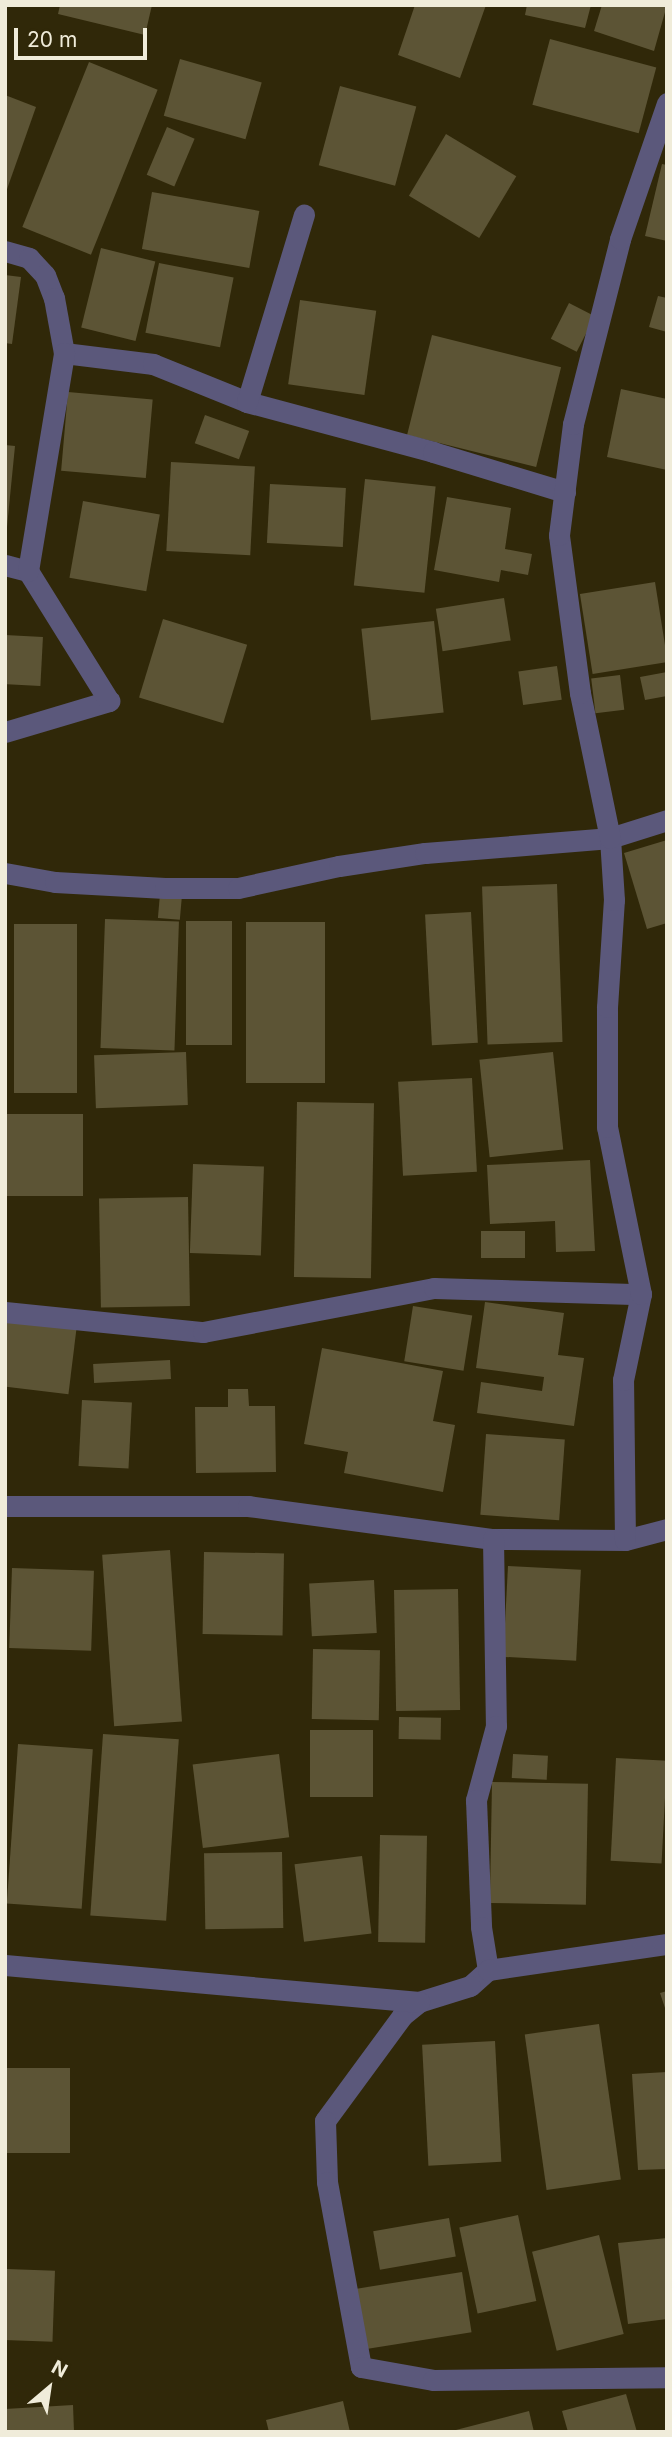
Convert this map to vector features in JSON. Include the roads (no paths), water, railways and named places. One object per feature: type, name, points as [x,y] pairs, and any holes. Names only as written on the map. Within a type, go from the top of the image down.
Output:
[{"type":"street","points":[[625,1540],[624,1380],[641,1294],[607,1127],[607,1007],[614,900],[610,838],[567,615],[559,535],[573,424],[620,239],[667,103]]},
{"type":"street","points":[[247,402],[304,214]]},
{"type":"street","points":[[5,251],[29,258],[45,275],[54,298],[64,352],[29,571],[109,701],[5,732]]},
{"type":"street","points":[[64,352],[153,364],[247,402],[433,452],[565,492]]},
{"type":"street","points":[[5,565],[29,571]]},
{"type":"street","points":[[5,873],[82,883],[165,888],[238,888],[339,866],[425,853],[610,838],[667,820]]},
{"type":"street","points":[[5,1312],[203,1332],[434,1288],[641,1294]]},
{"type":"street","points":[[5,1506],[248,1506],[493,1539],[625,1540],[667,1529]]},
{"type":"street","points":[[488,1970],[481,1927],[476,1800],[496,1726],[493,1539]]},
{"type":"street","points":[[5,1965],[419,2002],[470,1986],[488,1970],[667,1944]]},
{"type":"street","points":[[419,2002],[402,2017],[325,2121],[327,2182],[361,2367],[433,2380],[667,2377]]}]
